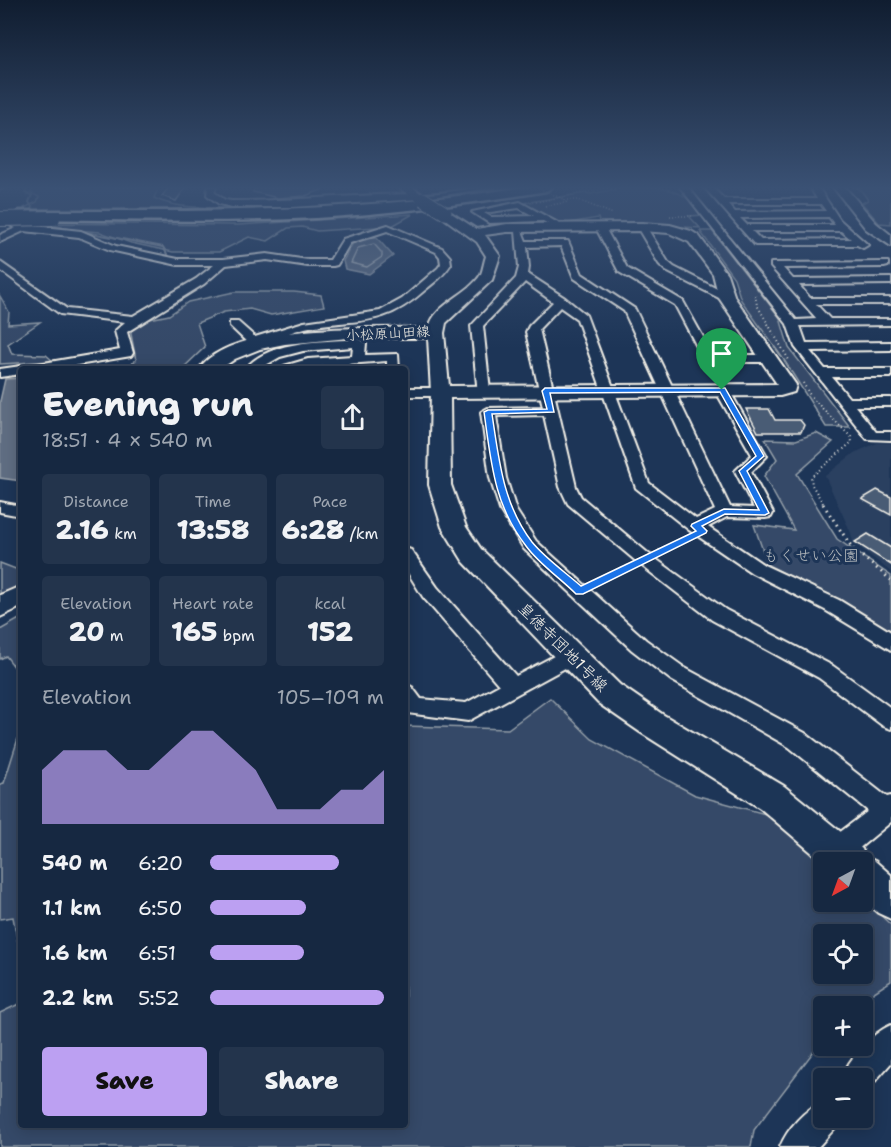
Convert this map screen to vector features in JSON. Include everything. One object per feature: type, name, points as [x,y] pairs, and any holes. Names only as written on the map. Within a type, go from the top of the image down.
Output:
[{"type":"street","points":[[96,241],[113,248],[178,262],[223,262],[267,257],[308,263],[333,263],[347,241]]},
{"type":"street","points":[[234,324],[255,342],[304,325],[365,318],[384,313],[405,301],[446,264],[445,257],[433,246],[419,241]]},
{"type":"street","name":"小松原山田線","points":[[211,366],[255,342],[305,336],[436,333],[438,322],[444,315],[489,274],[494,256],[483,241]]},
{"type":"street","points":[[483,391],[477,326],[512,291],[523,276],[526,266],[521,241]]},
{"type":"street","points":[[549,241],[565,243],[578,276],[629,309],[724,512]]},
{"type":"street","points":[[608,241],[623,270],[679,303],[709,360],[768,359]]},
{"type":"street","points":[[650,241],[664,264],[670,269],[727,298]]},
{"type":"street","points":[[408,392],[787,388],[727,298],[720,274],[694,241]]},
{"type":"street","points":[[732,241],[793,323],[801,346],[872,436],[891,436]]},
{"type":"street","points":[[756,241],[758,243],[860,242],[888,267]]},
{"type":"street","points":[[772,254],[891,254]]},
{"type":"street","points":[[50,366],[127,353],[121,332],[188,287],[212,276],[223,262]]},
{"type":"street","points":[[0,265],[64,312],[136,320]]},
{"type":"street","points":[[827,323],[776,265],[888,267]]},
{"type":"street","points":[[523,276],[582,316],[642,484],[699,529],[758,569],[832,605],[891,642]]},
{"type":"street","points":[[791,282],[891,281]]},
{"type":"street","points":[[561,300],[533,328],[545,391],[568,487],[574,500],[643,558],[719,615],[826,672],[891,720]]},
{"type":"street","points":[[808,302],[891,301]]},
{"type":"street","points":[[793,323],[891,322]]},
{"type":"street","name":"皇徳寺団地1号線","points":[[436,333],[440,392],[441,485],[454,527],[472,555],[609,693],[651,723],[772,797],[836,852]]},
{"type":"street","points":[[256,366],[274,356],[308,347],[360,343],[358,360]]},
{"type":"street","points":[[801,346],[891,346]]},
{"type":"street","points":[[298,366],[308,363],[394,357],[393,366]]},
{"type":"street","points":[[0,373],[18,370]]},
{"type":"street","points":[[822,373],[891,373]]},
{"type":"street","points":[[699,529],[724,512],[765,513],[743,471],[760,456],[722,390]]},
{"type":"street","points":[[845,402],[891,402]]},
{"type":"street","points":[[551,411],[488,412],[498,478],[508,510],[530,545],[639,645],[678,674],[797,740],[888,809],[857,852]]},
{"type":"street","points":[[0,507],[18,510]]},
{"type":"street","points":[[408,558],[438,601],[513,687]]},
{"type":"street","points":[[0,607],[18,597]]},
{"type":"street","points":[[408,697],[415,707],[468,712],[571,655]]},
{"type":"street","name":"皇徳寺団地1号線","points":[[873,884],[891,900]]},
{"type":"street","points":[[866,1068],[891,1040]]},
{"type":"street","points":[[796,1147],[814,1128]]},
{"type":"path","points":[[755,294],[770,293]]},
{"type":"path","points":[[804,394],[811,396]]},
{"type":"path","points":[[580,591],[699,529]]},
{"type":"shaded area","points":[[877,443],[891,443],[891,572],[853,542],[825,476],[854,453]]},
{"type":"green space","points":[[124,241],[242,241],[219,252],[173,252]]},
{"type":"green space","points":[[707,241],[719,241],[780,318],[789,348],[850,427],[826,427],[784,360],[741,300],[734,278]]},
{"type":"green space","points":[[234,292],[294,292],[321,295],[324,306],[271,315],[250,309],[224,312],[197,323],[205,347],[185,366],[129,366],[136,360],[130,329],[145,320],[169,315],[188,302]]},
{"type":"green space","points":[[0,296],[9,312],[8,324],[40,322],[8,344],[12,354],[46,355],[53,361],[0,364]]},
{"type":"green space","name":"もくせい公園","points":[[816,433],[833,442],[797,474],[837,539],[891,576],[891,635],[846,604],[768,565],[754,525],[794,530],[764,476],[777,459],[765,439],[796,440]]},
{"type":"green space","points":[[0,563],[18,570],[18,586],[0,596]]},
{"type":"green space","points":[[18,620],[18,672],[6,656],[0,659],[0,630]]},
{"type":"green space","points":[[550,698],[592,739],[695,795],[773,816],[813,854],[813,912],[873,912],[873,908],[891,925],[891,981],[868,996],[813,996],[813,1052],[754,1130],[751,1147],[0,1147],[0,1013],[18,1004],[18,1128],[408,1128],[408,726],[508,729]]},
{"type":"green space","points":[[18,739],[18,943],[13,917],[0,919],[0,784],[4,783]]},
{"type":"water","points":[[379,241],[393,256],[369,274],[345,269],[343,261],[353,243]]},
{"type":"water","points":[[18,378],[18,481],[0,478],[0,401],[5,379]]},
{"type":"building","points":[[746,409],[769,409],[775,420],[800,420],[804,425],[801,432],[758,432]]},
{"type":"building","points":[[877,490],[891,497],[891,515],[862,499]]},
{"type":"building","points":[[868,534],[891,548],[891,565],[855,542]]},
{"type":"waterway","points":[[130,241],[163,247],[167,254]]},
{"type":"route","points":[[722,390],[760,456],[743,471],[765,513],[724,512],[695,526],[703,531],[643,558],[580,591],[530,545],[508,510],[498,478],[488,412],[551,411],[545,391],[722,390]]}]
